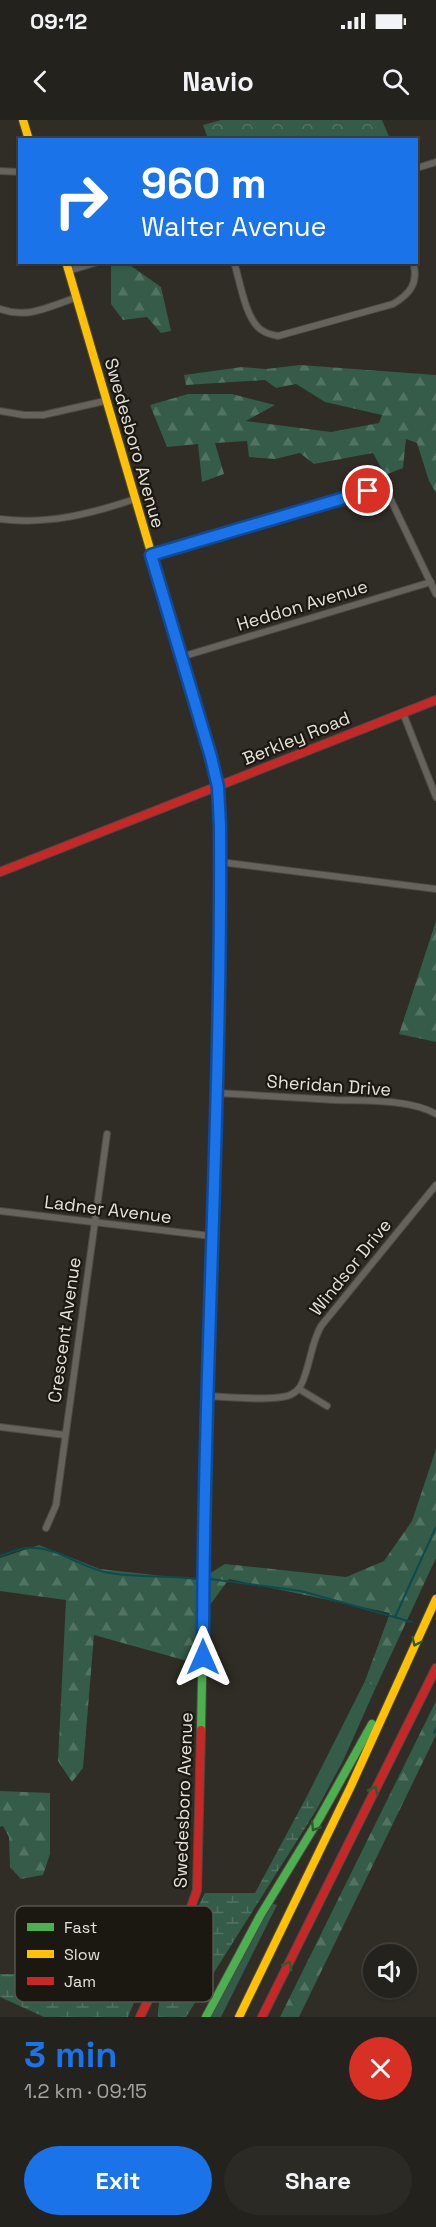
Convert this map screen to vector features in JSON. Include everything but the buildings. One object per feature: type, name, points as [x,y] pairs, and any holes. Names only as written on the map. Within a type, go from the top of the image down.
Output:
[{"type":"main road","points":[[23,120],[28,138]]},
{"type":"main road","name":"Swedesboro Avenue","points":[[67,267],[218,787],[220,862],[218,1093],[212,1236],[198,1887],[193,1906]]},
{"type":"main road","name":"Berkley Road","points":[[0,872],[436,700]]},
{"type":"main road","points":[[239,2017],[351,1786],[436,1599]]},
{"type":"main road","points":[[262,2017],[436,1668]]},
{"type":"main road","points":[[206,2017],[260,1916],[396,1685]]},
{"type":"main road","name":"Swedesboro Avenue","points":[[140,2017],[146,2002]]},
{"type":"street","points":[[418,168],[436,162]]},
{"type":"street","points":[[0,171],[18,172]]},
{"type":"street","points":[[67,267],[86,264]]},
{"type":"street","points":[[235,264],[249,313],[254,322],[260,329],[278,336],[393,304],[412,289],[415,270],[414,264]]},
{"type":"street","points":[[0,309],[14,314],[29,314],[75,298]]},
{"type":"street","points":[[0,411],[43,415],[105,401]]},
{"type":"street","points":[[151,555],[368,491],[385,490],[396,508],[436,594]]},
{"type":"street","points":[[0,519],[39,521],[60,519],[135,499]]},
{"type":"street","name":"Heddon Avenue","points":[[181,657],[431,582]]},
{"type":"street","points":[[404,713],[436,797]]},
{"type":"street","points":[[220,862],[436,889]]},
{"type":"street","name":"Sheridan Drive","points":[[218,1093],[414,1106],[428,1109],[436,1114]]},
{"type":"street","name":"Crescent Avenue","points":[[46,1528],[56,1505],[106,1134]]},
{"type":"street","name":"Windsor Drive","points":[[298,1389],[305,1376],[315,1336],[328,1316],[435,1190]]},
{"type":"street","name":"Ladner Avenue","points":[[0,1211],[212,1236]]},
{"type":"street","points":[[208,1396],[279,1398],[292,1395],[298,1389],[327,1406]]},
{"type":"street","points":[[0,1427],[65,1435]]},
{"type":"green space","points":[[221,120],[382,120],[390,138],[208,138],[203,125]]},
{"type":"green space","points":[[128,264],[161,287],[171,331],[161,333],[147,317],[123,320],[111,304],[111,265]]},
{"type":"green space","points":[[300,365],[436,375],[436,493],[429,481],[417,443],[406,439],[403,468],[385,475],[373,453],[314,464],[300,453],[275,459],[249,457],[247,441],[215,443],[224,474],[202,482],[198,444],[167,447],[150,405],[188,394],[232,394],[275,405],[246,421],[331,432],[379,423],[382,415],[325,402],[296,384],[276,388],[265,380],[186,385],[184,375],[242,367],[266,369]]},
{"type":"green space","points":[[436,921],[436,1042],[399,1034]]},
{"type":"green space","points":[[436,1449],[436,1558],[376,1687],[365,1681],[390,1613],[229,1579],[199,1620],[198,1664],[94,1635],[83,1768],[72,1782],[58,1761],[66,1600],[0,1591],[0,1558],[39,1545],[100,1569],[199,1580],[225,1564],[346,1577],[384,1561],[412,1521]]},
{"type":"green space","points":[[365,1681],[376,1687],[343,1761],[317,1809],[307,1796]]},
{"type":"green space","points":[[436,1701],[436,1735],[299,2017],[280,2017]]},
{"type":"green space","points":[[0,1791],[50,1793],[50,1854],[43,1875],[21,1879],[10,1867],[9,1837],[3,1826],[0,1827]]},
{"type":"green space","points":[[307,1796],[317,1809],[213,1974],[213,1906],[198,1906],[205,1893],[255,1893]]},
{"type":"green space","points":[[271,1903],[277,1905],[221,2017],[210,2017]]},
{"type":"green space","points":[[0,1974],[15,1974],[15,2002],[134,2002],[128,2017],[44,2017],[0,1997]]},
{"type":"green space","points":[[160,2002],[195,2002],[186,2017],[158,2017]]},
{"type":"waterway","points":[[395,1617],[436,1527]]},
{"type":"waterway","points":[[0,1556],[16,1550],[38,1548],[49,1550],[99,1571],[198,1579]]},
{"type":"waterway","points":[[210,1579],[301,1591],[412,1622]]},
{"type":"waterway","points":[[434,1733],[436,1728]]},
{"type":"traffic: fast","points":[[155,566],[218,787],[220,826],[219,1003]]},
{"type":"traffic: fast","points":[[201,1730],[211,1238]]},
{"type":"traffic: fast","points":[[206,2017],[260,1916],[319,1819],[372,1724]]},
{"type":"traffic: slow","points":[[23,120],[28,138]]},
{"type":"traffic: slow","points":[[67,264],[155,566]]},
{"type":"traffic: slow","points":[[211,1238],[218,1093],[219,1003]]},
{"type":"traffic: slow","points":[[239,2017],[351,1786],[436,1599]]},
{"type":"traffic: jam","points":[[0,872],[436,700]]},
{"type":"traffic: jam","points":[[262,2017],[436,1668]]},
{"type":"traffic: jam","points":[[192,1906],[197,1890],[201,1730]]},
{"type":"traffic: jam","points":[[140,2017],[147,2002]]},
{"type":"route","points":[[203,1657],[212,1236],[218,1093],[220,826],[218,787],[211,757],[151,555],[368,491]]}]
